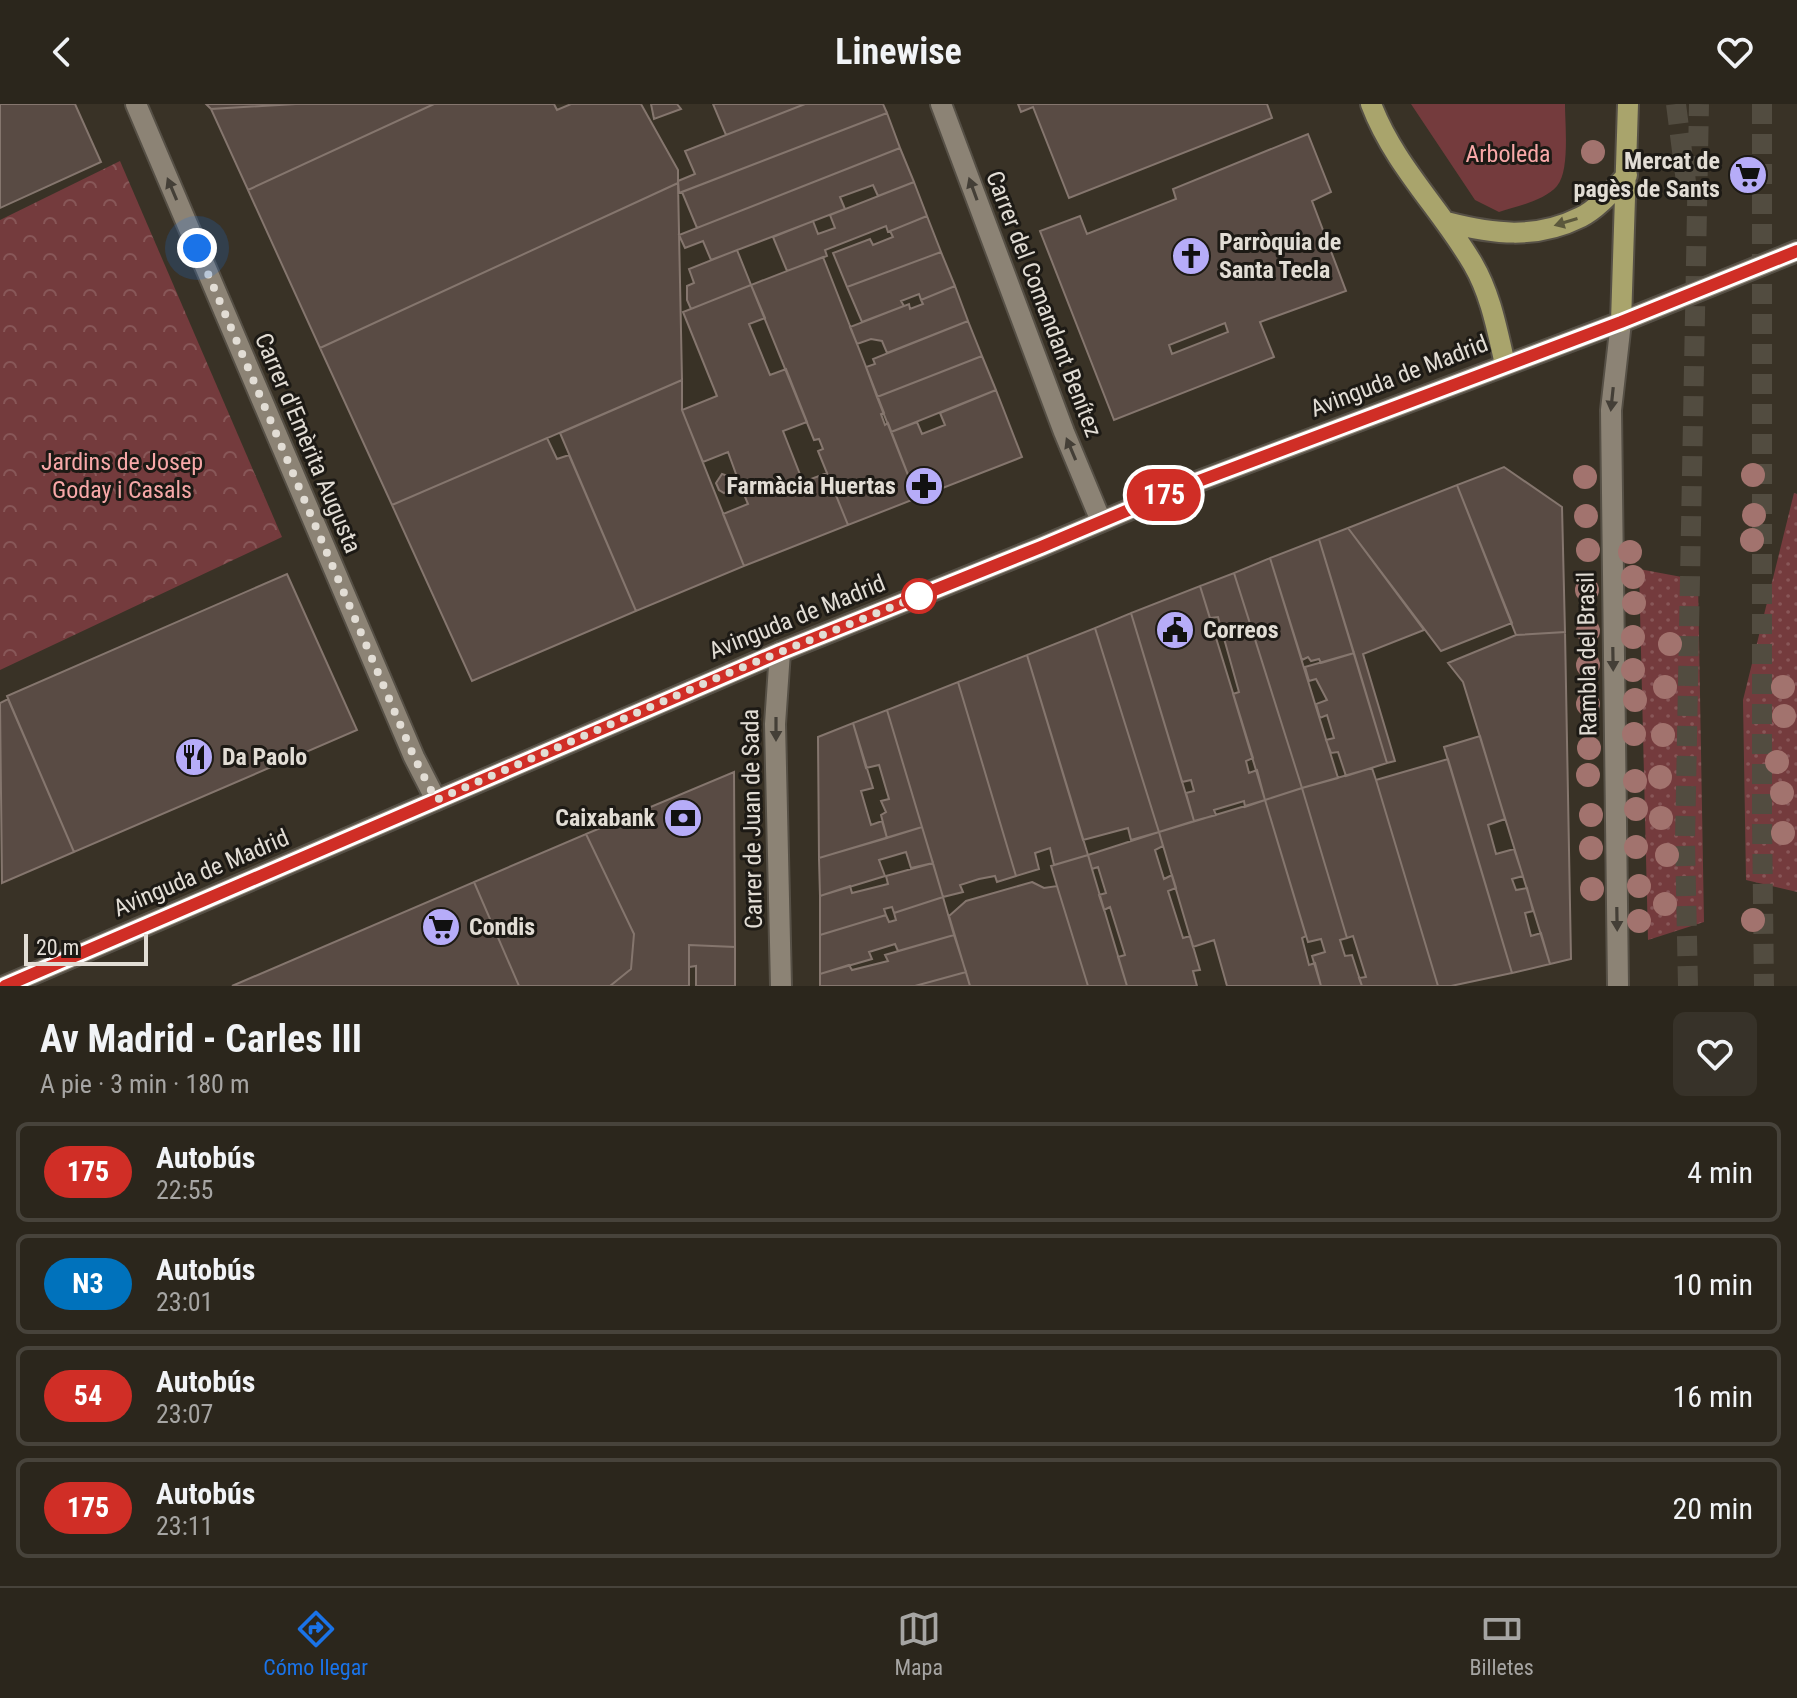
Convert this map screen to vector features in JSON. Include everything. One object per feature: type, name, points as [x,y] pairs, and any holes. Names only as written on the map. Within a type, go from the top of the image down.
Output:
[{"type":"main road","points":[[1371,104],[1381,129],[1407,171],[1475,267],[1487,292],[1505,364]]},
{"type":"main road","points":[[1621,322],[1628,104]]},
{"type":"main road","points":[[1446,222],[1514,234],[1537,231],[1581,217],[1607,197],[1627,175]]},
{"type":"street","name":"Carrer d'Emèrita Augusta","points":[[136,104],[414,757],[436,800]]},
{"type":"street","name":"Carrer del Comandant Benítez","points":[[941,104],[1064,432],[1101,521]]},
{"type":"street","name":"Avinguda de Madrid","points":[[5,986],[780,652],[1197,481],[1621,322],[1797,251]]},
{"type":"street","name":"Rambla del Brasil","points":[[1615,986],[1611,410],[1621,322]]},
{"type":"street","name":"Carrer de Juan de Sada","points":[[780,652],[775,724],[781,986]]},
{"type":"green space","name":"Arboleda","points":[[1411,104],[1565,104],[1566,147],[1561,179],[1545,196],[1499,212],[1475,200]]},
{"type":"green space","name":"Jardins de Josep Goday i Casals","points":[[120,161],[282,537],[0,670],[0,220]]},
{"type":"green space","points":[[1794,493],[1797,494],[1797,892],[1746,880],[1743,700]]},
{"type":"green space","points":[[1639,569],[1698,580],[1704,922],[1648,940]]},
{"type":"building","points":[[0,104],[75,104],[101,162],[0,208]]},
{"type":"building","points":[[206,104],[296,104],[211,109]]},
{"type":"building","points":[[296,104],[434,104],[248,190],[211,109]]},
{"type":"building","points":[[434,104],[554,104],[557,110],[571,104],[641,104],[678,170],[678,183],[320,348],[248,190]]},
{"type":"building","points":[[651,104],[677,104],[681,109],[654,119]]},
{"type":"building","points":[[713,104],[805,104],[726,135]]},
{"type":"building","points":[[805,104],[883,104],[887,113],[679,193],[678,181],[695,174],[685,151]]},
{"type":"building","points":[[1018,104],[1267,104],[1272,118],[1069,198],[1033,107],[1021,112]]},
{"type":"building","points":[[887,113],[900,148],[697,228],[682,192]]},
{"type":"building","name":"Parròquia de Santa Tecla","points":[[1308,134],[1331,192],[1312,201],[1346,291],[1260,322],[1274,357],[1114,420],[1040,231],[1080,216],[1087,234],[1176,199],[1173,189]],"holes":[[[1225,323],[1228,332],[1172,354],[1169,345]]]},
{"type":"building","points":[[900,148],[914,182],[878,196],[873,185],[840,197],[845,209],[711,260],[703,241],[685,248],[679,235]]},
{"type":"building","points":[[914,182],[927,216],[888,232],[886,226],[825,250],[827,256],[787,271],[773,237],[813,221],[818,234],[835,228],[830,215]]},
{"type":"building","points":[[678,183],[682,380],[392,505],[320,348]]},
{"type":"building","points":[[927,216],[941,252],[847,287],[833,253],[870,239],[873,245],[893,237],[890,231]]},
{"type":"building","points":[[737,250],[751,285],[691,309],[687,286],[694,283],[689,269]]},
{"type":"building","points":[[941,252],[955,286],[921,300],[919,294],[901,301],[904,306],[862,322],[847,287]]},
{"type":"building","points":[[823,257],[884,413],[881,414],[885,425],[888,423],[917,498],[848,525],[818,451],[823,449],[819,439],[814,440],[751,285]]},
{"type":"building","points":[[751,285],[765,318],[749,324],[770,375],[786,369],[807,422],[783,431],[803,482],[827,473],[848,525],[744,566],[723,514],[748,504],[738,480],[724,493],[716,483],[722,474],[731,477],[736,474],[728,452],[703,462],[682,410],[717,396],[683,312]]},
{"type":"building","points":[[955,286],[968,321],[887,353],[882,341],[871,339],[857,344],[850,327],[909,304],[910,309],[923,304],[921,300]]},
{"type":"building","points":[[968,321],[982,356],[877,397],[866,367],[875,364],[873,359]]},
{"type":"building","points":[[982,356],[996,390],[891,432],[877,397]]},
{"type":"building","points":[[682,380],[682,410],[744,566],[636,611],[560,433]]},
{"type":"building","points":[[996,390],[1022,457],[917,498],[891,432],[917,422],[922,434],[945,425],[940,413]]},
{"type":"building","points":[[547,438],[557,459],[569,455],[636,611],[472,681],[392,505]]},
{"type":"building","points":[[1504,467],[1562,507],[1565,632],[1516,635],[1457,485]]},
{"type":"building","points":[[1457,485],[1512,623],[1441,651],[1348,528]]},
{"type":"building","points":[[1348,528],[1424,630],[1363,654],[1395,761],[1387,763],[1319,539]]},
{"type":"building","points":[[1319,539],[1354,653],[1321,663],[1319,659],[1311,661],[1308,657],[1302,660],[1270,558]]},
{"type":"building","points":[[1270,558],[1338,778],[1302,788],[1234,573]]},
{"type":"building","points":[[1234,573],[1302,788],[1265,800],[1233,694],[1239,692],[1218,617],[1210,618],[1200,586]]},
{"type":"building","points":[[287,574],[357,730],[74,852],[7,696]]},
{"type":"building","points":[[1200,586],[1253,758],[1246,761],[1249,773],[1257,770],[1265,800],[1245,807],[1244,801],[1214,810],[1216,815],[1194,821],[1186,793],[1194,791],[1191,780],[1182,782],[1131,613]]},
{"type":"building","points":[[1131,613],[1194,821],[1159,832],[1095,628]]},
{"type":"building","points":[[1095,628],[1159,832],[1131,840],[1128,828],[1083,840],[1027,655]]},
{"type":"building","points":[[1565,632],[1571,959],[1550,964],[1463,682],[1448,663],[1516,635]]},
{"type":"building","points":[[1354,653],[1387,763],[1346,776],[1338,752],[1331,753],[1326,740],[1334,738],[1327,715],[1320,718],[1316,704],[1327,700],[1316,679],[1309,681],[1305,667]]},
{"type":"building","points":[[1027,655],[1088,855],[1054,865],[1050,848],[1035,853],[1039,869],[1016,876],[958,682]]},
{"type":"building","points":[[958,682],[1016,876],[997,882],[995,876],[979,879],[960,885],[963,892],[943,897],[887,710]]},
{"type":"building","points":[[8,699],[74,852],[2,883],[0,703]]},
{"type":"building","points":[[887,710],[922,827],[887,838],[881,815],[886,812],[881,801],[889,799],[879,765],[866,768],[853,723]]},
{"type":"building","points":[[853,723],[873,788],[861,791],[871,825],[882,821],[887,838],[819,858],[818,737]]},
{"type":"building","points":[[1480,736],[1505,819],[1488,825],[1496,854],[1514,849],[1523,876],[1512,879],[1516,890],[1527,888],[1533,911],[1525,913],[1531,936],[1541,933],[1550,964],[1512,973],[1444,747]]},
{"type":"building","points":[[1448,759],[1512,973],[1438,986],[1376,780]]},
{"type":"building","points":[[1372,768],[1438,986],[1362,986],[1359,978],[1366,977],[1353,936],[1347,938],[1302,788]]},
{"type":"building","points":[[734,772],[735,947],[689,945],[689,986],[610,986],[631,969],[634,934],[586,834]]},
{"type":"building","points":[[1302,788],[1347,938],[1340,940],[1345,956],[1352,955],[1362,986],[1321,986],[1312,956],[1325,952],[1321,939],[1308,942],[1265,800]]},
{"type":"building","points":[[1265,800],[1306,936],[1302,938],[1309,965],[1315,963],[1321,986],[1227,986],[1214,940],[1193,947],[1159,832]]},
{"type":"building","points":[[922,827],[933,863],[911,868],[906,852],[879,860],[885,876],[820,896],[819,858]]},
{"type":"building","points":[[1159,832],[1163,846],[1155,850],[1164,879],[1172,875],[1176,888],[1168,891],[1183,938],[1190,936],[1200,970],[1193,971],[1197,986],[1127,986],[1118,957],[1125,955],[1110,907],[1104,910],[1099,895],[1106,893],[1098,867],[1092,869],[1088,855]]},
{"type":"building","points":[[586,834],[634,934],[631,969],[610,986],[519,986],[474,882]]},
{"type":"building","points":[[1088,855],[1127,986],[1088,986],[1051,866]]},
{"type":"building","points":[[933,863],[943,897],[894,913],[892,907],[884,909],[886,915],[820,935],[820,896],[850,886],[852,893],[888,884],[886,876]]},
{"type":"building","points":[[474,882],[519,986],[232,986]]},
{"type":"building","points":[[1032,882],[1044,888],[1057,886],[1088,986],[970,986],[949,916],[966,901]]},
{"type":"building","points":[[943,897],[954,935],[898,951],[895,944],[869,952],[872,959],[820,974],[820,935],[886,915],[889,922],[896,920],[894,913]]},
{"type":"building","points":[[954,935],[966,972],[915,986],[820,986],[820,974],[849,965],[852,970],[888,961],[885,955]]},
{"type":"building","points":[[689,945],[735,947],[735,986],[696,986],[696,966],[689,967]]},
{"type":"building","points":[[966,972],[970,986],[915,986]]},
{"type":"tunnel","points":[[1676,104],[1687,190]]},
{"type":"tunnel","points":[[1688,986],[1685,842],[1699,104]]},
{"type":"tunnel","points":[[1762,104],[1764,986]]},
{"type":"bus line","name":"175","points":[[5,986],[780,652],[1183,487],[1621,322],[1797,251]]},
{"type":"place","name":"Mercat de pagès de Sants","points":[[1748,175]]},
{"type":"place","name":"Parròquia de Santa Tecla","points":[[1191,256]]},
{"type":"place","name":"Farmàcia Huertas","points":[[924,486]]},
{"type":"place","name":"Correos","points":[[1175,630]]},
{"type":"place","name":"Da Paolo","points":[[194,757]]},
{"type":"place","name":"Caixabank","points":[[683,818]]},
{"type":"place","name":"Condis","points":[[441,927]]},
{"type":"route","points":[[197,248],[414,757],[436,800],[731,672],[919,596]]}]
